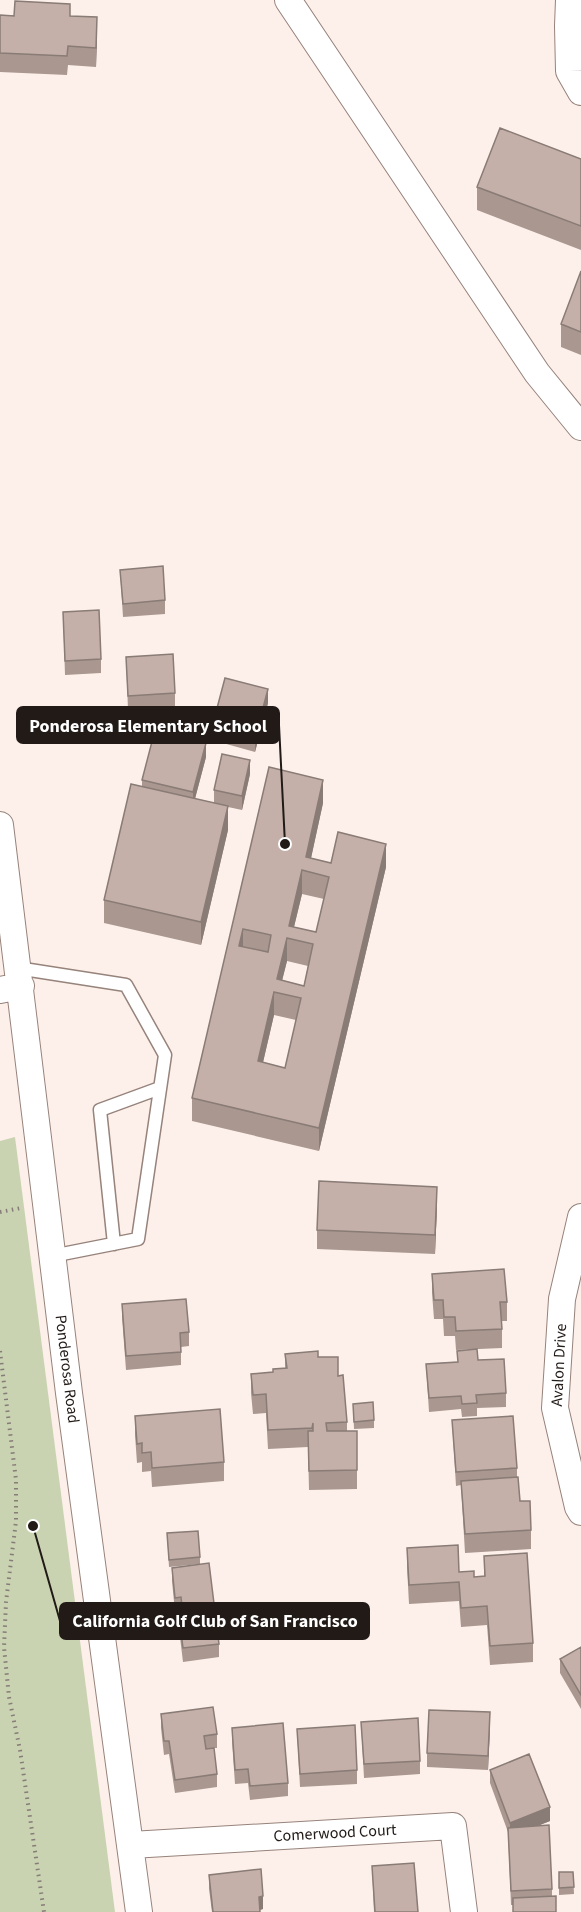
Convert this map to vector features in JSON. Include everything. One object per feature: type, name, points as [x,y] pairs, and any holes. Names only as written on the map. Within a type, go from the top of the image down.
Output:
[{"type":"street","points":[[288,0],[537,373],[581,427]]},
{"type":"street","points":[[569,0],[569,71],[581,92]]},
{"type":"street","name":"Ponderosa Road","points":[[0,825],[13,981],[139,1912]]},
{"type":"street","name":"Avalon Drive","points":[[581,1217],[572,1298],[555,1408],[581,1512]]},
{"type":"street","name":"Comerwood Court","points":[[130,1845],[453,1826],[464,1912]]},
{"type":"lane","points":[[13,981],[126,985],[165,1055],[138,1239],[52,1256]]},
{"type":"lane","points":[[114,1244],[100,1110],[160,1088]]},
{"type":"path","points":[[0,1352],[16,1480],[16,1521],[6,1602],[4,1647],[9,1697],[20,1750],[44,1912]]},
{"type":"green space","points":[[15,1137],[115,1912],[0,1912],[0,1141]]},
{"type":"building","points":[[15,1],[70,4],[70,16],[97,17],[96,48],[68,46],[67,56],[0,53],[0,15],[14,16]]},
{"type":"building","points":[[500,128],[581,159],[581,226],[477,187]]},
{"type":"building","points":[[581,271],[581,332],[561,324]]},
{"type":"building","points":[[163,566],[165,600],[123,604],[120,570]]},
{"type":"building","points":[[99,610],[101,659],[65,661],[63,612]]},
{"type":"building","points":[[173,654],[175,693],[128,696],[126,657]]},
{"type":"building","points":[[225,678],[268,689],[255,738],[212,727]]},
{"type":"building","points":[[155,730],[206,743],[193,792],[142,780]]},
{"type":"building","points":[[222,754],[250,760],[242,796],[214,790]]},
{"type":"building","points":[[269,767],[323,780],[306,857],[331,863],[338,832],[386,844],[319,1128],[192,1098]],"holes":[[[302,870],[329,877],[316,932],[289,926]],[[243,929],[271,935],[268,952],[239,946]],[[287,938],[313,944],[304,986],[277,979]],[[274,992],[301,998],[285,1068],[258,1061]]]},
{"type":"building","points":[[131,784],[228,806],[201,922],[104,900]]},
{"type":"building","points":[[319,1181],[437,1187],[435,1235],[317,1230]]},
{"type":"building","points":[[504,1269],[507,1302],[500,1302],[502,1329],[456,1331],[455,1317],[444,1317],[443,1300],[434,1300],[432,1274]]},
{"type":"building","points":[[186,1299],[189,1332],[180,1333],[181,1352],[126,1356],[122,1304]]},
{"type":"building","points":[[477,1349],[478,1360],[504,1359],[506,1393],[476,1395],[477,1403],[462,1404],[461,1396],[429,1398],[426,1364],[458,1362],[457,1351]]},
{"type":"building","points":[[318,1351],[318,1357],[338,1357],[338,1376],[343,1375],[347,1422],[326,1423],[327,1431],[357,1431],[357,1470],[309,1471],[308,1431],[313,1431],[313,1423],[312,1428],[268,1430],[266,1394],[253,1395],[251,1374],[287,1368],[285,1354]]},
{"type":"building","points":[[373,1402],[374,1420],[354,1422],[353,1404]]},
{"type":"building","points":[[220,1409],[224,1462],[152,1468],[151,1452],[142,1453],[142,1443],[137,1444],[135,1416]]},
{"type":"building","points":[[513,1416],[517,1468],[456,1472],[452,1420]]},
{"type":"building","points":[[518,1477],[520,1501],[530,1501],[531,1530],[465,1534],[461,1481]]},
{"type":"building","points":[[198,1531],[200,1557],[169,1560],[167,1533]]},
{"type":"building","points":[[458,1545],[459,1572],[474,1571],[474,1577],[485,1576],[484,1556],[527,1553],[533,1643],[490,1646],[487,1606],[461,1608],[459,1582],[409,1585],[407,1548]]},
{"type":"building","points":[[209,1563],[219,1644],[183,1648],[179,1616],[183,1615],[181,1597],[175,1598],[172,1568]]},
{"type":"building","points":[[581,1647],[581,1695],[560,1659]]},
{"type":"building","points":[[213,1707],[217,1734],[204,1736],[206,1749],[214,1748],[217,1774],[175,1780],[169,1741],[164,1741],[161,1714]]},
{"type":"building","points":[[429,1710],[490,1712],[488,1756],[427,1753]]},
{"type":"building","points":[[418,1718],[420,1761],[364,1764],[361,1722]]},
{"type":"building","points":[[283,1723],[288,1783],[250,1786],[248,1769],[235,1770],[232,1728]]},
{"type":"building","points":[[355,1725],[357,1770],[300,1774],[297,1729]]},
{"type":"building","points":[[529,1754],[550,1807],[510,1823],[490,1770]]},
{"type":"building","points":[[549,1825],[552,1889],[511,1891],[508,1828]]},
{"type":"building","points":[[414,1863],[418,1912],[375,1912],[372,1866]]},
{"type":"building","points":[[261,1869],[263,1896],[259,1897],[260,1912],[213,1912],[209,1875]]},
{"type":"building","points":[[559,1872],[573,1872],[574,1887],[559,1888]]},
{"type":"building","points":[[556,1896],[556,1912],[513,1912],[513,1898]]},
{"type":"place","name":"Ponderosa Elementary School","points":[[285,844]]},
{"type":"place","name":"California Golf Club of San Francisco","points":[[33,1526]]}]
